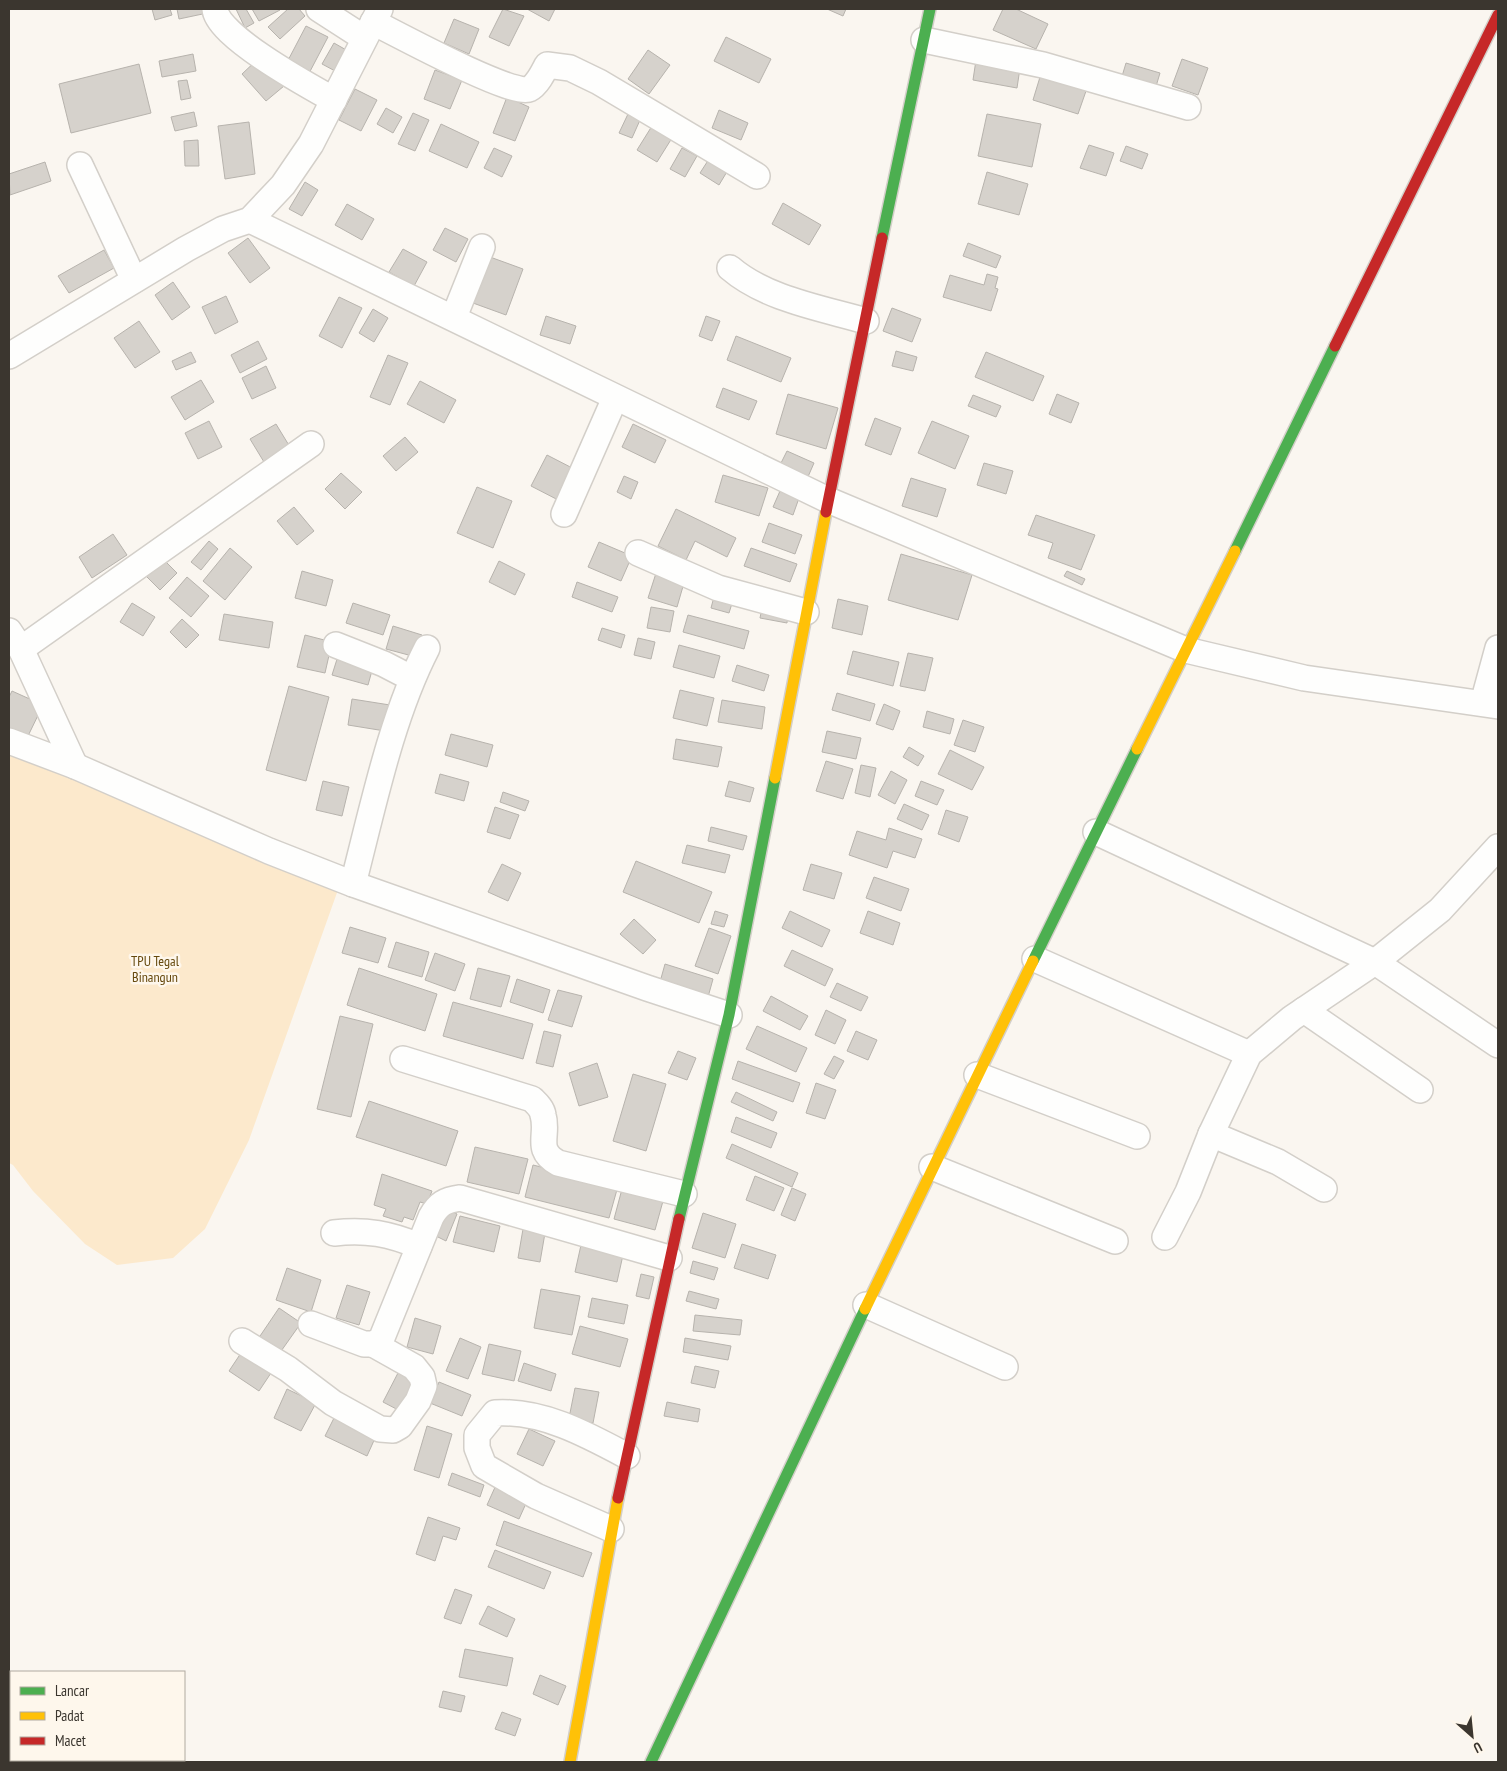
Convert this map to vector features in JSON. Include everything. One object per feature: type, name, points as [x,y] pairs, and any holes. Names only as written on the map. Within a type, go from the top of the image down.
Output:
[{"type":"street","points":[[215,9],[220,22],[239,39],[283,72],[334,100]]},
{"type":"street","points":[[319,9],[373,23],[477,74],[520,90],[528,90],[538,80],[547,65],[570,68],[599,82],[757,176]]},
{"type":"street","points":[[570,1762],[611,1530],[684,1194],[729,1015],[828,500],[930,9]]},
{"type":"street","points":[[651,1762],[932,1167],[1498,14]]},
{"type":"street","points":[[9,356],[134,280],[223,229],[250,220],[283,185],[311,144],[373,23]]},
{"type":"street","points":[[924,40],[1043,65],[1188,107]]},
{"type":"street","points":[[80,165],[134,280]]},
{"type":"street","points":[[250,220],[454,317],[614,398],[828,500],[1186,650],[1304,678],[1491,704],[1498,648]]},
{"type":"street","points":[[454,317],[482,247]]},
{"type":"street","points":[[730,268],[744,280],[793,300],[866,322]]},
{"type":"street","points":[[564,514],[614,398]]},
{"type":"street","points":[[75,766],[15,640],[311,444]]},
{"type":"street","points":[[638,553],[718,588],[806,612]]},
{"type":"street","points":[[336,645],[384,664],[411,678]]},
{"type":"street","points":[[353,884],[378,787],[411,678],[427,648]]},
{"type":"street","points":[[9,742],[75,766],[269,851],[353,884],[729,1015]]},
{"type":"street","points":[[1096,832],[1375,962],[1498,1045]]},
{"type":"street","points":[[1165,1237],[1188,1192],[1211,1134],[1249,1054],[1304,1010],[1375,962],[1440,910],[1498,846]]},
{"type":"street","points":[[1035,959],[1249,1054]]},
{"type":"street","points":[[1304,1010],[1420,1090]]},
{"type":"street","points":[[403,1059],[532,1099],[544,1115],[544,1151],[550,1159],[558,1164],[684,1194]]},
{"type":"street","points":[[977,1075],[1137,1136]]},
{"type":"street","points":[[1211,1134],[1278,1162],[1324,1189]]},
{"type":"street","points":[[932,1167],[1115,1241]]},
{"type":"street","points":[[311,1324],[364,1344],[373,1344],[381,1340],[437,1207],[448,1200],[460,1198],[670,1258]]},
{"type":"street","points":[[334,1233],[378,1232],[419,1246]]},
{"type":"street","points":[[866,1304],[1004,1367]]},
{"type":"street","points":[[242,1341],[288,1369],[333,1403],[380,1429],[393,1430],[400,1426],[418,1401],[424,1386],[422,1377],[414,1367],[373,1344]]},
{"type":"street","points":[[611,1530],[536,1496],[484,1466],[476,1448],[477,1436],[495,1413],[533,1414],[590,1436],[627,1456]]},
{"type":"green space","name":"TPU Tegal Binangun","points":[[9,751],[339,887],[249,1140],[205,1229],[173,1258],[117,1265],[85,1244],[33,1191],[13,1165],[9,1163]]},
{"type":"building","points":[[152,9],[170,9],[172,15],[155,20]]},
{"type":"building","points":[[177,9],[212,9],[212,12],[179,19]]},
{"type":"building","points":[[236,9],[246,9],[254,23],[245,28]]},
{"type":"building","points":[[252,9],[280,9],[280,10],[259,21]]},
{"type":"building","points":[[288,9],[299,9],[305,16],[280,39],[268,27]]},
{"type":"building","points":[[503,9],[524,16],[509,46],[489,37]]},
{"type":"building","points":[[527,9],[555,9],[549,21]]},
{"type":"building","points":[[827,9],[846,9],[843,16]]},
{"type":"building","points":[[1003,9],[1016,9],[1048,24],[1036,49],[993,30]]},
{"type":"building","points":[[454,19],[479,29],[469,54],[444,43]]},
{"type":"building","points":[[306,26],[328,37],[306,79],[284,68]]},
{"type":"building","points":[[726,37],[771,59],[759,83],[714,61]]},
{"type":"building","points":[[334,43],[348,51],[337,72],[322,64]]},
{"type":"building","points":[[648,50],[670,65],[649,94],[628,79]]},
{"type":"building","points":[[193,54],[196,71],[162,77],[159,61]]},
{"type":"building","points":[[259,58],[284,86],[266,101],[242,74]]},
{"type":"building","points":[[1182,59],[1208,68],[1198,95],[1172,86]]},
{"type":"building","points":[[976,60],[1020,68],[1017,88],[973,80]]},
{"type":"building","points":[[1126,63],[1160,73],[1154,93],[1120,83]]},
{"type":"building","points":[[139,64],[151,113],[71,133],[59,84]]},
{"type":"building","points":[[435,70],[462,80],[450,109],[424,99]]},
{"type":"building","points":[[1040,77],[1086,91],[1078,114],[1033,100]]},
{"type":"building","points":[[187,80],[191,98],[181,100],[178,81]]},
{"type":"building","points":[[355,89],[377,100],[361,131],[339,120]]},
{"type":"building","points":[[507,97],[529,107],[515,141],[493,133]]},
{"type":"building","points":[[386,108],[402,117],[393,133],[377,124]]},
{"type":"building","points":[[719,110],[748,123],[741,140],[712,128]]},
{"type":"building","points":[[194,112],[197,126],[175,131],[171,117]]},
{"type":"building","points":[[413,113],[429,120],[415,151],[398,144]]},
{"type":"building","points":[[628,114],[640,120],[632,138],[619,133]]},
{"type":"building","points":[[987,114],[1041,124],[1032,167],[978,156]]},
{"type":"building","points":[[249,122],[255,174],[225,179],[218,126]]},
{"type":"building","points":[[441,124],[479,142],[467,168],[429,151]]},
{"type":"building","points":[[652,126],[672,138],[657,162],[637,150]]},
{"type":"building","points":[[198,140],[199,166],[185,166],[184,141]]},
{"type":"building","points":[[1089,145],[1114,153],[1106,176],[1080,168]]},
{"type":"building","points":[[1126,146],[1148,154],[1142,169],[1120,161]]},
{"type":"building","points":[[494,148],[512,156],[502,177],[484,168]]},
{"type":"building","points":[[682,148],[697,156],[685,177],[670,169]]},
{"type":"building","points":[[709,159],[728,170],[719,185],[700,173]]},
{"type":"building","points":[[45,162],[51,181],[10,195],[9,174]]},
{"type":"building","points":[[987,172],[1028,184],[1019,215],[978,204]]},
{"type":"building","points":[[305,182],[318,190],[302,216],[289,209]]},
{"type":"building","points":[[783,203],[821,225],[809,245],[772,224]]},
{"type":"building","points":[[347,204],[374,219],[362,240],[335,225]]},
{"type":"building","points":[[445,228],[468,239],[456,262],[433,250]]},
{"type":"building","points":[[248,238],[270,268],[250,283],[228,253]]},
{"type":"building","points":[[968,243],[1001,256],[996,268],[963,256]]},
{"type":"building","points":[[403,249],[427,262],[414,286],[389,272]]},
{"type":"building","points":[[104,250],[114,268],[69,293],[58,276]]},
{"type":"building","points":[[490,257],[523,269],[506,315],[473,303]]},
{"type":"building","points":[[987,274],[998,277],[995,288],[998,289],[991,311],[943,297],[950,275],[984,285]]},
{"type":"building","points":[[173,282],[190,307],[172,320],[155,295]]},
{"type":"building","points":[[226,296],[238,322],[215,334],[202,307]]},
{"type":"building","points":[[339,297],[362,308],[342,348],[319,336]]},
{"type":"building","points":[[892,308],[921,319],[912,342],[883,331]]},
{"type":"building","points":[[373,309],[388,318],[374,342],[359,333]]},
{"type":"building","points":[[546,316],[576,326],[570,344],[540,335]]},
{"type":"building","points":[[706,316],[720,321],[712,341],[699,336]]},
{"type":"building","points":[[139,321],[160,352],[135,368],[114,338]]},
{"type":"building","points":[[736,336],[791,358],[781,382],[727,360]]},
{"type":"building","points":[[258,341],[267,359],[240,373],[231,355]]},
{"type":"building","points":[[896,351],[917,357],[913,371],[892,366]]},
{"type":"building","points":[[191,352],[196,362],[176,370],[172,361]]},
{"type":"building","points":[[986,352],[1044,376],[1033,401],[975,377]]},
{"type":"building","points":[[388,355],[408,363],[390,405],[370,397]]},
{"type":"building","points":[[266,366],[276,388],[252,399],[242,378]]},
{"type":"building","points":[[201,380],[214,402],[185,420],[171,397]]},
{"type":"building","points":[[420,381],[456,400],[444,423],[407,404]]},
{"type":"building","points":[[723,388],[757,401],[749,420],[716,407]]},
{"type":"building","points":[[788,394],[838,408],[826,449],[776,434]]},
{"type":"building","points":[[1057,394],[1079,403],[1071,423],[1049,414]]},
{"type":"building","points":[[973,395],[1001,406],[996,417],[968,406]]},
{"type":"building","points":[[875,418],[901,428],[891,455],[865,445]]},
{"type":"building","points":[[209,421],[222,447],[198,459],[185,433]]},
{"type":"building","points":[[932,421],[969,436],[955,469],[918,453]]},
{"type":"building","points":[[276,424],[290,447],[264,462],[250,439]]},
{"type":"building","points":[[633,424],[666,440],[655,463],[622,447]]},
{"type":"building","points":[[405,437],[418,452],[396,471],[383,456]]},
{"type":"building","points":[[787,451],[814,463],[807,479],[779,467]]},
{"type":"building","points":[[547,455],[580,472],[564,503],[531,486]]},
{"type":"building","points":[[984,463],[1013,471],[1006,494],[977,485]]},
{"type":"building","points":[[341,473],[362,492],[345,509],[325,489]]},
{"type":"building","points":[[723,475],[768,488],[759,516],[715,502]]},
{"type":"building","points":[[624,476],[638,482],[631,499],[617,492]]},
{"type":"building","points":[[911,478],[946,489],[937,517],[902,506]]},
{"type":"building","points":[[477,487],[512,501],[493,548],[457,533]]},
{"type":"building","points":[[780,491],[799,498],[793,515],[773,507]]},
{"type":"building","points":[[294,507],[314,531],[297,545],[277,521]]},
{"type":"building","points":[[676,509],[736,538],[727,557],[695,541],[686,560],[658,546]]},
{"type":"building","points":[[1036,515],[1095,535],[1081,570],[1048,558],[1053,543],[1028,535]]},
{"type":"building","points":[[769,523],[802,535],[795,554],[762,542]]},
{"type":"building","points":[[113,534],[127,555],[92,578],[79,557]]},
{"type":"building","points":[[209,541],[218,549],[201,570],[191,562]]},
{"type":"building","points":[[599,542],[632,556],[621,581],[588,567]]},
{"type":"building","points":[[230,548],[252,567],[225,600],[203,581]]},
{"type":"building","points":[[751,548],[797,564],[790,582],[744,566]]},
{"type":"building","points":[[901,554],[972,575],[958,620],[888,600]]},
{"type":"building","points":[[163,559],[177,573],[160,590],[146,576]]},
{"type":"building","points":[[499,561],[525,574],[515,595],[489,582]]},
{"type":"building","points":[[658,567],[686,576],[677,607],[648,598]]},
{"type":"building","points":[[302,571],[333,580],[326,606],[295,598]]},
{"type":"building","points":[[1067,571],[1085,579],[1082,585],[1064,576]]},
{"type":"building","points":[[187,577],[209,596],[191,617],[169,598]]},
{"type":"building","points":[[577,582],[618,597],[612,612],[572,597]]},
{"type":"building","points":[[715,593],[734,597],[729,613],[711,608]]},
{"type":"building","points":[[838,599],[868,606],[862,635],[832,628]]},
{"type":"building","points":[[132,603],[155,617],[143,636],[120,622]]},
{"type":"building","points":[[353,603],[390,615],[383,635],[346,623]]},
{"type":"building","points":[[651,607],[674,611],[670,632],[647,628]]},
{"type":"building","points":[[762,608],[788,612],[787,623],[760,618]]},
{"type":"building","points":[[224,614],[273,622],[269,648],[219,640]]},
{"type":"building","points":[[688,615],[749,631],[744,649],[683,632]]},
{"type":"building","points":[[182,619],[199,635],[186,648],[170,632]]},
{"type":"building","points":[[393,626],[422,635],[416,657],[386,649]]},
{"type":"building","points":[[602,628],[625,635],[621,648],[598,640]]},
{"type":"building","points":[[305,635],[332,642],[325,673],[297,667]]},
{"type":"building","points":[[638,638],[655,642],[651,659],[634,655]]},
{"type":"building","points":[[679,645],[720,656],[714,678],[673,667]]},
{"type":"building","points":[[853,651],[899,662],[893,686],[847,674]]},
{"type":"building","points":[[908,653],[933,658],[925,691],[900,686]]},
{"type":"building","points":[[338,656],[373,667],[368,685],[332,675]]},
{"type":"building","points":[[737,665],[769,675],[764,691],[732,681]]},
{"type":"building","points":[[289,686],[329,697],[306,781],[266,770]]},
{"type":"building","points":[[680,690],[714,698],[707,726],[673,718]]},
{"type":"building","points":[[12,691],[43,705],[27,738],[9,729],[9,697]]},
{"type":"building","points":[[837,693],[875,704],[870,721],[832,710]]},
{"type":"building","points":[[352,699],[390,705],[385,731],[348,725]]},
{"type":"building","points":[[722,700],[765,707],[762,729],[718,722]]},
{"type":"building","points":[[884,704],[900,711],[893,730],[876,724]]},
{"type":"building","points":[[927,711],[954,719],[950,734],[923,727]]},
{"type":"building","points":[[963,720],[984,727],[975,752],[954,745]]},
{"type":"building","points":[[827,731],[861,738],[856,759],[822,752]]},
{"type":"building","points":[[451,734],[493,745],[487,767],[445,755]]},
{"type":"building","points":[[676,739],[722,747],[718,767],[673,759]]},
{"type":"building","points":[[909,747],[924,756],[918,766],[903,757]]},
{"type":"building","points":[[950,750],[984,767],[972,790],[938,774]]},
{"type":"building","points":[[826,761],[853,769],[843,799],[816,791]]},
{"type":"building","points":[[861,765],[876,768],[870,797],[855,793]]},
{"type":"building","points":[[891,771],[907,780],[895,804],[878,795]]},
{"type":"building","points":[[440,774],[469,782],[464,801],[435,793]]},
{"type":"building","points":[[323,781],[349,787],[342,816],[316,810]]},
{"type":"building","points":[[729,781],[754,788],[750,802],[725,796]]},
{"type":"building","points":[[921,781],[944,790],[937,805],[915,796]]},
{"type":"building","points":[[503,792],[529,801],[525,811],[500,802]]},
{"type":"building","points":[[904,804],[929,815],[922,830],[897,819]]},
{"type":"building","points":[[495,807],[519,815],[510,839],[487,832]]},
{"type":"building","points":[[946,810],[968,817],[959,842],[938,834]]},
{"type":"building","points":[[711,827],[747,836],[743,850],[708,841]]},
{"type":"building","points":[[889,828],[922,839],[915,858],[893,851],[887,868],[849,855],[857,831],[886,840]]},
{"type":"building","points":[[687,845],[730,855],[725,873],[682,863]]},
{"type":"building","points":[[636,861],[712,892],[699,923],[623,892]]},
{"type":"building","points":[[502,864],[521,873],[508,901],[488,892]]},
{"type":"building","points":[[811,864],[842,873],[834,899],[803,890]]},
{"type":"building","points":[[874,877],[909,889],[901,911],[866,898]]},
{"type":"building","points":[[715,911],[728,915],[724,927],[711,924]]},
{"type":"building","points":[[790,911],[830,930],[822,947],[782,928]]},
{"type":"building","points":[[868,911],[900,923],[893,945],[860,933]]},
{"type":"building","points":[[634,919],[656,940],[643,954],[620,934]]},
{"type":"building","points":[[350,927],[386,938],[378,963],[342,953]]},
{"type":"building","points":[[709,928],[731,936],[718,974],[695,966]]},
{"type":"building","points":[[396,942],[429,952],[422,977],[388,967]]},
{"type":"building","points":[[792,950],[833,969],[825,986],[784,966]]},
{"type":"building","points":[[435,953],[465,964],[455,991],[425,980]]},
{"type":"building","points":[[665,964],[713,979],[708,997],[660,982]]},
{"type":"building","points":[[359,968],[437,994],[425,1031],[347,1005]]},
{"type":"building","points":[[478,968],[510,976],[501,1007],[470,999]]},
{"type":"building","points":[[517,979],[550,990],[543,1013],[510,1002]]},
{"type":"building","points":[[837,983],[868,997],[861,1011],[830,997]]},
{"type":"building","points":[[558,990],[582,996],[572,1027],[548,1020]]},
{"type":"building","points":[[771,996],[808,1016],[800,1030],[763,1011]]},
{"type":"building","points":[[453,1002],[533,1024],[523,1059],[443,1036]]},
{"type":"building","points":[[826,1010],[846,1020],[835,1044],[815,1035]]},
{"type":"building","points":[[340,1016],[373,1024],[351,1117],[317,1109]]},
{"type":"building","points":[[757,1026],[807,1048],[796,1072],[746,1049]]},
{"type":"building","points":[[544,1031],[561,1035],[553,1067],[536,1063]]},
{"type":"building","points":[[856,1031],[877,1040],[868,1060],[847,1051]]},
{"type":"building","points":[[678,1051],[696,1058],[687,1080],[668,1073]]},
{"type":"building","points":[[834,1056],[844,1061],[834,1079],[824,1074]]},
{"type":"building","points":[[738,1061],[800,1083],[793,1102],[732,1079]]},
{"type":"building","points":[[597,1063],[608,1097],[579,1106],[569,1073]]},
{"type":"building","points":[[633,1074],[666,1084],[646,1151],[613,1141]]},
{"type":"building","points":[[816,1083],[836,1090],[825,1119],[806,1113]]},
{"type":"building","points":[[736,1092],[777,1112],[773,1121],[731,1102]]},
{"type":"building","points":[[369,1101],[458,1131],[446,1166],[356,1137]]},
{"type":"building","points":[[736,1117],[777,1133],[771,1148],[731,1132]]},
{"type":"building","points":[[732,1144],[798,1173],[792,1187],[726,1158]]},
{"type":"building","points":[[475,1147],[528,1159],[519,1194],[467,1182]]},
{"type":"building","points":[[533,1165],[618,1186],[609,1218],[525,1197]]},
{"type":"building","points":[[382,1174],[432,1191],[427,1204],[420,1202],[413,1220],[404,1217],[402,1222],[383,1216],[386,1209],[374,1205]]},
{"type":"building","points":[[755,1176],[784,1188],[774,1211],[746,1200]]},
{"type":"building","points":[[792,1188],[806,1194],[795,1221],[781,1215]]},
{"type":"building","points":[[622,1189],[663,1201],[655,1230],[614,1219]]},
{"type":"building","points":[[447,1209],[457,1214],[446,1241],[436,1236]]},
{"type":"building","points":[[703,1213],[736,1224],[725,1258],[692,1248]]},
{"type":"building","points":[[460,1216],[500,1226],[494,1252],[453,1242]]},
{"type":"building","points":[[523,1229],[545,1233],[540,1262],[518,1258]]},
{"type":"building","points":[[742,1244],[776,1255],[768,1279],[734,1268]]},
{"type":"building","points":[[581,1245],[623,1255],[617,1282],[575,1272]]},
{"type":"building","points":[[693,1261],[718,1268],[714,1280],[690,1273]]},
{"type":"building","points":[[287,1268],[321,1280],[311,1312],[276,1300]]},
{"type":"building","points":[[641,1274],[654,1277],[649,1299],[636,1296]]},
{"type":"building","points":[[347,1285],[370,1292],[359,1325],[336,1318]]},
{"type":"building","points":[[541,1289],[580,1296],[572,1335],[534,1328]]},
{"type":"building","points":[[689,1291],[719,1299],[716,1309],[686,1301]]},
{"type":"building","points":[[592,1298],[628,1305],[624,1324],[588,1317]]},
{"type":"building","points":[[279,1308],[301,1323],[279,1354],[258,1339]]},
{"type":"building","points":[[695,1315],[742,1320],[740,1335],[693,1331]]},
{"type":"building","points":[[415,1318],[441,1326],[433,1354],[407,1347]]},
{"type":"building","points":[[580,1326],[628,1339],[620,1367],[572,1354]]},
{"type":"building","points":[[460,1338],[481,1347],[468,1379],[446,1371]]},
{"type":"building","points":[[685,1338],[731,1346],[728,1360],[683,1352]]},
{"type":"building","points":[[489,1344],[521,1351],[514,1381],[482,1374]]},
{"type":"building","points":[[243,1350],[273,1370],[259,1391],[229,1371]]},
{"type":"building","points":[[524,1363],[556,1374],[551,1391],[518,1381]]},
{"type":"building","points":[[695,1366],[719,1371],[715,1388],[691,1383]]},
{"type":"building","points":[[399,1371],[420,1382],[404,1413],[383,1402]]},
{"type":"building","points":[[439,1382],[471,1395],[462,1416],[430,1403]]},
{"type":"building","points":[[575,1388],[599,1392],[593,1423],[569,1418]]},
{"type":"building","points":[[287,1389],[316,1403],[301,1431],[274,1418]]},
{"type":"building","points":[[667,1402],[700,1409],[698,1422],[664,1416]]},
{"type":"building","points":[[335,1416],[376,1436],[367,1456],[325,1436]]},
{"type":"building","points":[[427,1426],[452,1434],[439,1478],[414,1470]]},
{"type":"building","points":[[529,1429],[555,1441],[543,1466],[517,1454]]},
{"type":"building","points":[[452,1473],[484,1485],[480,1497],[448,1485]]},
{"type":"building","points":[[496,1485],[528,1499],[519,1519],[487,1505]]},
{"type":"building","points":[[428,1517],[460,1528],[456,1540],[443,1536],[435,1561],[416,1554]]},
{"type":"building","points":[[504,1521],[592,1553],[583,1577],[496,1545]]},
{"type":"building","points":[[495,1550],[551,1572],[544,1589],[488,1567]]},
{"type":"building","points":[[455,1589],[472,1595],[461,1624],[444,1618]]},
{"type":"building","points":[[488,1606],[515,1619],[507,1637],[479,1624]]},
{"type":"building","points":[[465,1649],[513,1658],[507,1686],[459,1677]]},
{"type":"building","points":[[540,1675],[566,1686],[558,1705],[533,1694]]},
{"type":"building","points":[[443,1691],[465,1696],[461,1712],[439,1707]]},
{"type":"building","points":[[502,1712],[521,1719],[515,1736],[495,1729]]},
{"type":"traffic: fast","points":[[882,238],[930,9]]},
{"type":"traffic: fast","points":[[1235,551],[1335,346]]},
{"type":"traffic: fast","points":[[1033,961],[1137,749]]},
{"type":"traffic: fast","points":[[679,1219],[729,1015],[775,778]]},
{"type":"traffic: fast","points":[[651,1762],[865,1309]]},
{"type":"traffic: slow","points":[[775,778],[826,512]]},
{"type":"traffic: slow","points":[[1137,749],[1235,551]]},
{"type":"traffic: slow","points":[[865,1309],[1033,961]]},
{"type":"traffic: slow","points":[[570,1762],[618,1498]]},
{"type":"traffic: jam","points":[[1335,346],[1498,15]]},
{"type":"traffic: jam","points":[[826,512],[882,238]]},
{"type":"traffic: jam","points":[[618,1498],[679,1219]]}]
